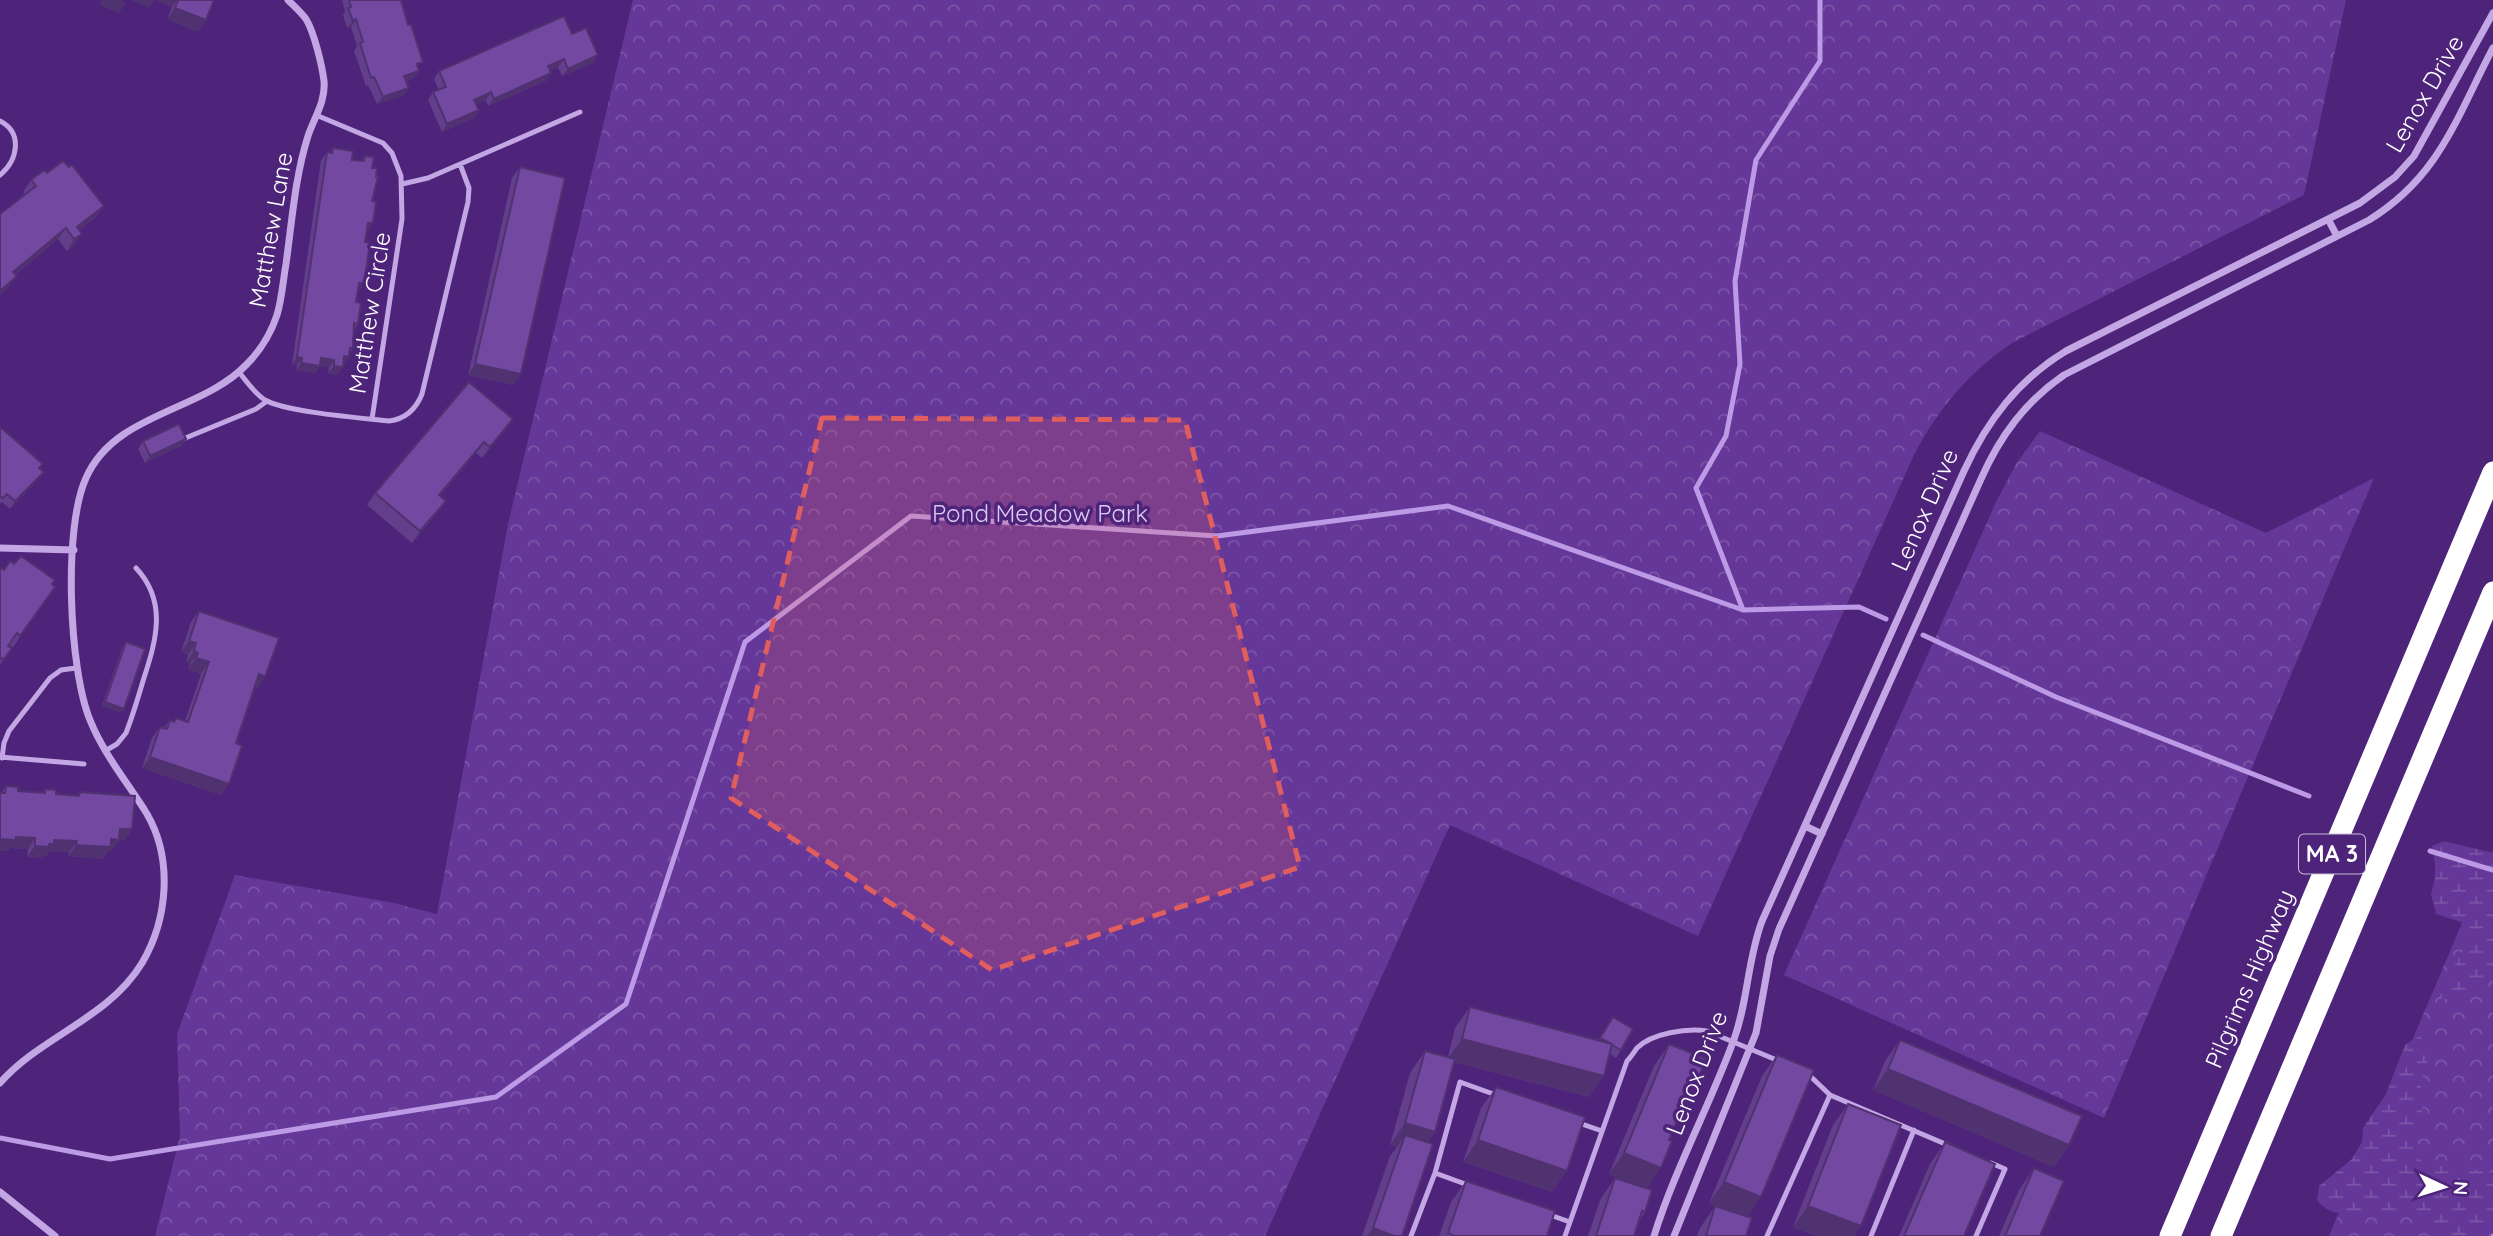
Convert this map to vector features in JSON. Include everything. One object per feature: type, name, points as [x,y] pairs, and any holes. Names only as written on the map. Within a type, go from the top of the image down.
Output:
[{"type":"highway","name":"Pilgrims Highway","points":[[2171,1236],[2493,472]]},
{"type":"highway","name":"MA 3","points":[[2221,1236],[2493,592]]},
{"type":"street","name":"Matthew Lane","points":[[0,1083],[21,1063],[90,1016],[115,995],[143,962],[159,925],[164,886],[162,860],[156,836],[146,814],[105,751],[84,706],[76,668],[73,624],[74,550],[79,500],[86,477],[98,457],[112,443],[139,426],[221,386],[239,372],[262,346],[276,315],[299,171],[308,135],[323,99],[323,77],[308,21],[290,2],[279,0]]},
{"type":"street","name":"Lenox Drive","points":[[1654,1236],[1733,1042],[1756,936],[1964,471],[1989,423],[2020,386],[2053,359],[2373,195],[2404,168],[2423,143],[2493,13]]},
{"type":"street","name":"Lenox Drive","points":[[1674,1236],[1751,1049],[1760,1019],[1774,942],[1981,479],[2005,434],[2032,400],[2064,375],[2383,211],[2419,180],[2447,139],[2493,48]]},
{"type":"street","points":[[2466,63],[2481,71]]},
{"type":"street","points":[[2328,219],[2337,236]]},
{"type":"street","points":[[2098,335],[2107,352]]},
{"type":"street","points":[[1964,471],[1981,479]]},
{"type":"street","points":[[0,548],[74,550]]},
{"type":"street","points":[[1805,826],[1822,834]]},
{"type":"street","points":[[0,1192],[55,1236]]},
{"type":"lane","points":[[402,184],[421,180],[580,112]]},
{"type":"lane","name":"Matthew Circle","points":[[267,401],[285,407],[372,419],[402,219],[402,184],[395,160],[383,143],[316,115]]},
{"type":"lane","points":[[0,121],[13,131],[16,145],[10,165],[0,175]]},
{"type":"lane","points":[[372,419],[389,421],[404,417],[414,408],[422,394],[468,201],[469,188],[460,164]]},
{"type":"lane","points":[[183,439],[256,409],[267,401],[239,372]]},
{"type":"lane","points":[[105,751],[117,744],[126,733],[157,635],[156,603],[148,583],[136,568]]},
{"type":"lane","points":[[76,668],[61,670],[50,678],[9,731],[1,757],[84,764]]},
{"type":"lane","points":[[1565,1236],[1627,1061],[1639,1046],[1654,1038],[1695,1030],[1707,1031],[1785,1064]]},
{"type":"lane","points":[[1797,1068],[1808,1073],[1830,1095],[1959,1150]]},
{"type":"lane","points":[[1411,1236],[1434,1173],[1460,1082],[1499,1096]]},
{"type":"lane","points":[[1767,1236],[1830,1095]]},
{"type":"lane","points":[[1576,1122],[1602,1131]]},
{"type":"lane","points":[[1871,1236],[1914,1130]]},
{"type":"lane","points":[[1976,1236],[2005,1169],[1982,1159]]},
{"type":"lane","points":[[1434,1173],[1471,1186]]},
{"type":"lane","points":[[1545,1213],[1570,1222]]},
{"type":"highlighted area","points":[[822,418],[1185,420],[1300,867],[992,970],[731,798]]},
{"type":"green space","name":"Pond Meadow Park","points":[[633,0],[2346,0],[2304,195],[2012,343],[1968,379],[1933,422],[1914,455],[1698,936],[1450,825],[1265,1236],[155,1236],[180,1136],[177,1034],[235,875],[394,903],[437,914],[508,524]]},
{"type":"green space","points":[[2040,431],[2266,533],[2374,478],[2104,1118],[1784,975],[1997,500],[2016,464]]},
{"type":"green space","points":[[2444,841],[2493,853],[2493,979],[2443,1000],[2438,994],[2470,939],[2471,931],[2461,922],[2436,914],[2431,894],[2435,878],[2432,846]]},
{"type":"green space","points":[[2493,850],[2493,1236],[2329,1236]]},
{"type":"green space","points":[[2419,1036],[2433,1048],[2422,1081],[2422,1111],[2412,1140],[2414,1150],[2425,1165],[2458,1163],[2470,1169],[2493,1173],[2493,1222],[2470,1234],[2460,1236],[2444,1233],[2426,1221],[2394,1211],[2352,1214],[2333,1212],[2317,1200],[2319,1186],[2352,1159],[2362,1142],[2363,1128],[2386,1094],[2405,1045]]},
{"type":"building","points":[[178,0],[214,0],[206,20],[175,8]]},
{"type":"building","points":[[349,0],[401,0],[423,62],[417,64],[419,71],[404,76],[409,88],[383,97],[374,77],[371,78],[356,19],[353,21],[348,8],[351,7]]},
{"type":"building","points":[[564,16],[572,34],[586,28],[598,55],[568,69],[564,59],[548,66],[551,73],[494,99],[491,92],[474,100],[479,110],[447,124],[433,92],[446,87],[439,71]]},
{"type":"building","points":[[333,148],[353,151],[352,160],[364,161],[365,156],[374,157],[372,168],[377,168],[378,177],[372,201],[376,202],[373,223],[368,223],[365,242],[370,243],[364,284],[359,283],[356,302],[361,303],[358,324],[354,323],[353,348],[350,348],[349,357],[344,356],[343,367],[334,366],[334,360],[321,358],[320,366],[301,363],[302,358],[297,357],[327,152],[332,153]]},
{"type":"building","points":[[63,161],[69,167],[72,165],[104,206],[77,227],[82,234],[74,239],[66,228],[13,272],[17,276],[0,291],[0,214],[36,186],[31,180],[44,170],[47,173]]},
{"type":"building","points":[[520,167],[565,178],[521,374],[475,364]]},
{"type":"building","points":[[469,382],[513,419],[490,447],[484,442],[439,495],[446,501],[420,531],[375,493]]},
{"type":"building","points":[[179,424],[186,439],[150,456],[143,441]]},
{"type":"building","points":[[0,427],[43,464],[39,468],[44,472],[15,501],[7,494],[3,498],[0,496]]},
{"type":"building","points":[[21,556],[55,580],[52,584],[55,587],[20,636],[17,633],[8,646],[12,648],[4,659],[0,660],[0,570],[4,570],[10,561],[14,564]]},
{"type":"building","points":[[199,611],[279,638],[265,677],[259,674],[236,743],[242,746],[229,784],[150,757],[160,727],[167,729],[170,720],[174,722],[176,718],[188,722],[209,662],[196,658],[196,643],[189,641]]},
{"type":"building","points":[[126,642],[145,649],[124,709],[105,702]]},
{"type":"building","points":[[6,786],[18,787],[18,791],[45,793],[45,789],[56,790],[56,794],[79,796],[80,792],[135,796],[132,829],[120,829],[119,840],[111,839],[111,847],[76,845],[77,841],[54,840],[54,844],[49,844],[49,847],[35,846],[35,838],[0,839],[0,793],[5,793]]},
{"type":"building","points":[[1470,1007],[1612,1044],[1604,1076],[1462,1039]]},
{"type":"building","points":[[1613,1017],[1633,1029],[1621,1050],[1600,1038]]},
{"type":"building","points":[[1900,1040],[2082,1116],[2069,1145],[1888,1069]]},
{"type":"building","points":[[1669,1044],[1706,1059],[1697,1082],[1694,1080],[1669,1140],[1672,1141],[1661,1168],[1624,1153]]},
{"type":"building","points":[[1425,1051],[1455,1059],[1435,1132],[1405,1123]]},
{"type":"building","points":[[1777,1055],[1814,1070],[1761,1197],[1724,1182]]},
{"type":"building","points":[[1496,1087],[1585,1117],[1567,1171],[1478,1140]]},
{"type":"building","points":[[1848,1104],[1901,1125],[1861,1226],[1808,1206]]},
{"type":"building","points":[[1405,1135],[1433,1144],[1402,1236],[1394,1236],[1373,1228]]},
{"type":"building","points":[[1945,1142],[1995,1164],[1964,1236],[1904,1236]]},
{"type":"building","points":[[2034,1168],[2064,1181],[2040,1236],[2005,1236]]},
{"type":"building","points":[[1615,1178],[1652,1190],[1645,1212],[1642,1211],[1634,1236],[1596,1236]]},
{"type":"building","points":[[1466,1181],[1555,1211],[1547,1236],[1455,1236],[1448,1233]]},
{"type":"building","points":[[1715,1206],[1752,1218],[1746,1236],[1706,1236]]},
{"type":"waterway","points":[[1743,610],[1696,488],[1726,436],[1740,364],[1735,281],[1756,160],[1820,61],[1820,0]]},
{"type":"waterway","points":[[0,1138],[110,1159],[496,1097],[626,1004],[745,642],[911,516],[1217,536],[1448,506],[1743,610],[1859,607],[1886,619]]},
{"type":"waterway","points":[[1923,635],[2056,697],[2309,796]]},
{"type":"waterway","points":[[2430,851],[2493,870]]}]
